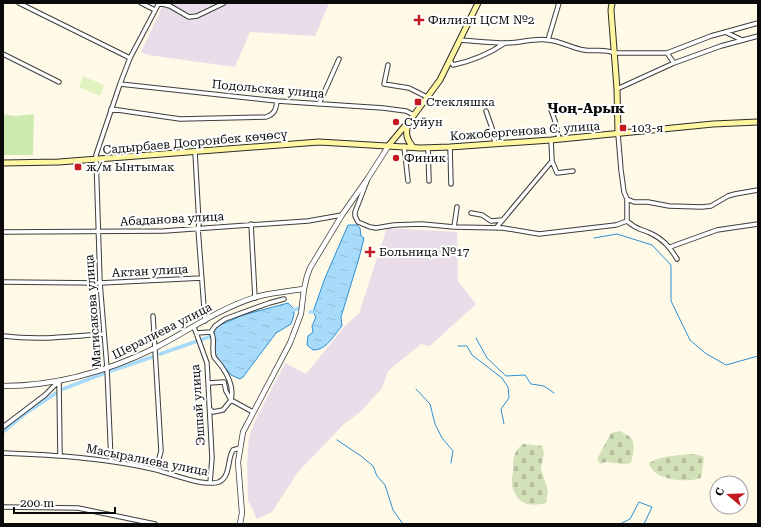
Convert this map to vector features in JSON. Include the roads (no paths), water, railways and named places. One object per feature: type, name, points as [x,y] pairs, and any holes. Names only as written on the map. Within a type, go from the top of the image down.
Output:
[{"type":"main road","points":[[388,145],[414,115],[440,80],[478,3]]},
{"type":"main road","points":[[612,3],[611,10],[617,89],[618,134]]},
{"type":"main road","points":[[408,122],[406,136],[413,147]]},
{"type":"main road","name":"Кожобергенова С. улица","points":[[388,145],[428,148],[450,147],[551,140],[713,124],[758,122]]},
{"type":"main road","name":"Садырбаев Дооронбек көчөсү","points":[[3,163],[96,160],[320,142],[388,145]]},
{"type":"street","points":[[19,3],[130,58]]},
{"type":"street","points":[[141,3],[156,10]]},
{"type":"street","points":[[159,3],[170,6],[189,17],[197,16],[224,3]]},
{"type":"street","name":"Матисакова улица","points":[[111,461],[107,368],[100,284],[96,155],[130,58],[159,3]]},
{"type":"street","points":[[548,40],[559,3]]},
{"type":"street","points":[[460,40],[506,43],[548,40],[586,50],[607,50],[614,53],[667,53],[725,32],[758,23]]},
{"type":"street","points":[[725,32],[742,40]]},
{"type":"street","points":[[617,89],[674,63],[721,46],[758,36]]},
{"type":"street","points":[[450,61],[453,65],[462,63],[493,52],[506,43]]},
{"type":"street","points":[[667,53],[674,63]]},
{"type":"street","points":[[3,54],[59,82]]},
{"type":"street","points":[[318,104],[339,59]]},
{"type":"street","points":[[388,65],[384,84],[409,88],[427,97]]},
{"type":"street","name":"Подольская улица","points":[[120,84],[277,101],[406,111],[414,115]]},
{"type":"street","points":[[111,109],[180,119],[266,117],[274,114],[277,101]]},
{"type":"street","points":[[550,107],[555,121],[558,139]]},
{"type":"street","points":[[486,111],[493,131],[495,144]]},
{"type":"street","points":[[618,134],[624,192],[627,199],[627,221],[634,228],[650,233],[670,247],[677,259]]},
{"type":"street","points":[[551,140],[552,161],[557,173],[573,171]]},
{"type":"street","points":[[240,524],[242,513],[238,478],[240,448],[243,432],[296,329],[302,309],[304,289],[310,268],[342,215],[368,178],[388,145]]},
{"type":"street","points":[[404,146],[408,181]]},
{"type":"street","points":[[450,147],[450,184]]},
{"type":"street","points":[[428,148],[429,181]]},
{"type":"street","points":[[195,152],[198,228],[205,321]]},
{"type":"street","points":[[496,228],[552,161]]},
{"type":"street","points":[[368,178],[355,212],[356,220],[361,224],[376,228],[394,225],[422,224],[454,227],[496,228],[539,234],[616,225],[627,221]]},
{"type":"street","points":[[627,199],[634,202],[648,202],[669,206],[702,207],[711,206],[728,196],[758,190]]},
{"type":"street","points":[[454,227],[457,207]]},
{"type":"street","points":[[471,212],[482,215],[491,221],[502,220]]},
{"type":"street","name":"Абаданова улица","points":[[3,232],[164,231],[308,221],[342,215]]},
{"type":"street","points":[[251,224],[255,298]]},
{"type":"street","points":[[670,247],[716,230],[758,224]]},
{"type":"street","name":"Актан улица","points":[[3,282],[100,284],[202,278]]},
{"type":"street","name":"Шералиева улица","points":[[3,386],[36,385],[107,368],[155,348],[228,308],[255,298],[281,292],[304,289]]},
{"type":"street","points":[[211,332],[215,326],[225,319],[264,304],[284,299]]},
{"type":"street","points":[[153,316],[161,451],[156,470]]},
{"type":"street","name":"Эшпай улица","points":[[194,327],[207,364],[212,458],[210,482]]},
{"type":"street","points":[[196,333],[211,332]]},
{"type":"street","points":[[210,409],[213,412],[223,410],[231,400],[233,394],[232,384],[215,357],[213,349],[214,336],[211,332]]},
{"type":"street","points":[[3,336],[25,338],[104,334]]},
{"type":"street","points":[[3,427],[45,395],[59,380]]},
{"type":"street","points":[[59,380],[60,455]]},
{"type":"street","points":[[208,383],[224,382],[226,391],[231,400],[253,412]]},
{"type":"street","name":"Масыралиева улица","points":[[3,453],[60,455],[111,461],[156,470],[197,482],[219,482],[228,467],[231,452],[236,448],[240,448]]},
{"type":"street","points":[[3,507],[78,508],[156,524]]},
{"type":"water","points":[[348,225],[357,225],[360,228],[361,236],[364,238],[341,317],[342,326],[326,345],[322,348],[313,350],[307,345],[308,336],[313,332],[312,326],[316,317],[313,312],[325,278]]},
{"type":"water","points":[[288,303],[294,309],[291,324],[276,333],[243,377],[240,379],[231,375],[214,352],[214,331],[218,326],[243,315]]},
{"type":"waterway","points":[[594,238],[617,234],[652,245],[671,265],[671,301],[690,340],[705,353],[726,365],[758,356]]},
{"type":"waterway","points":[[290,311],[299,308]]},
{"type":"waterway","points":[[160,354],[212,336]]},
{"type":"waterway","points":[[476,338],[487,358],[506,376],[525,375],[531,384],[544,386],[554,393]]},
{"type":"waterway","points":[[458,346],[467,346],[472,355],[502,378],[508,387],[509,398],[501,409],[504,424]]},
{"type":"waterway","points":[[111,371],[152,357]]},
{"type":"waterway","points":[[63,389],[105,373]]},
{"type":"waterway","points":[[416,389],[430,404],[435,424],[442,438],[453,451],[451,463]]},
{"type":"waterway","points":[[3,432],[29,411],[56,393]]},
{"type":"waterway","points":[[337,440],[373,466],[377,476],[385,485],[393,510],[403,524]]},
{"type":"waterway","points":[[620,524],[630,519],[639,502],[652,507],[644,524]]},
{"type":"place","name":"Филиал ЦСМ №2","points":[[419,20]]},
{"type":"place","name":"Стекляшка","points":[[418,102]]},
{"type":"place","name":"Суйун","points":[[396,122]]},
{"type":"place","name":"103-я","points":[[623,128]]},
{"type":"place","name":"Финик","points":[[396,158]]},
{"type":"place","name":"ж/м Ынтымак","points":[[78,167]]},
{"type":"place","name":"Больница №17","points":[[370,252]]},
{"type":"district","name":"Чоң-Арык","points":[[586,108]]}]
